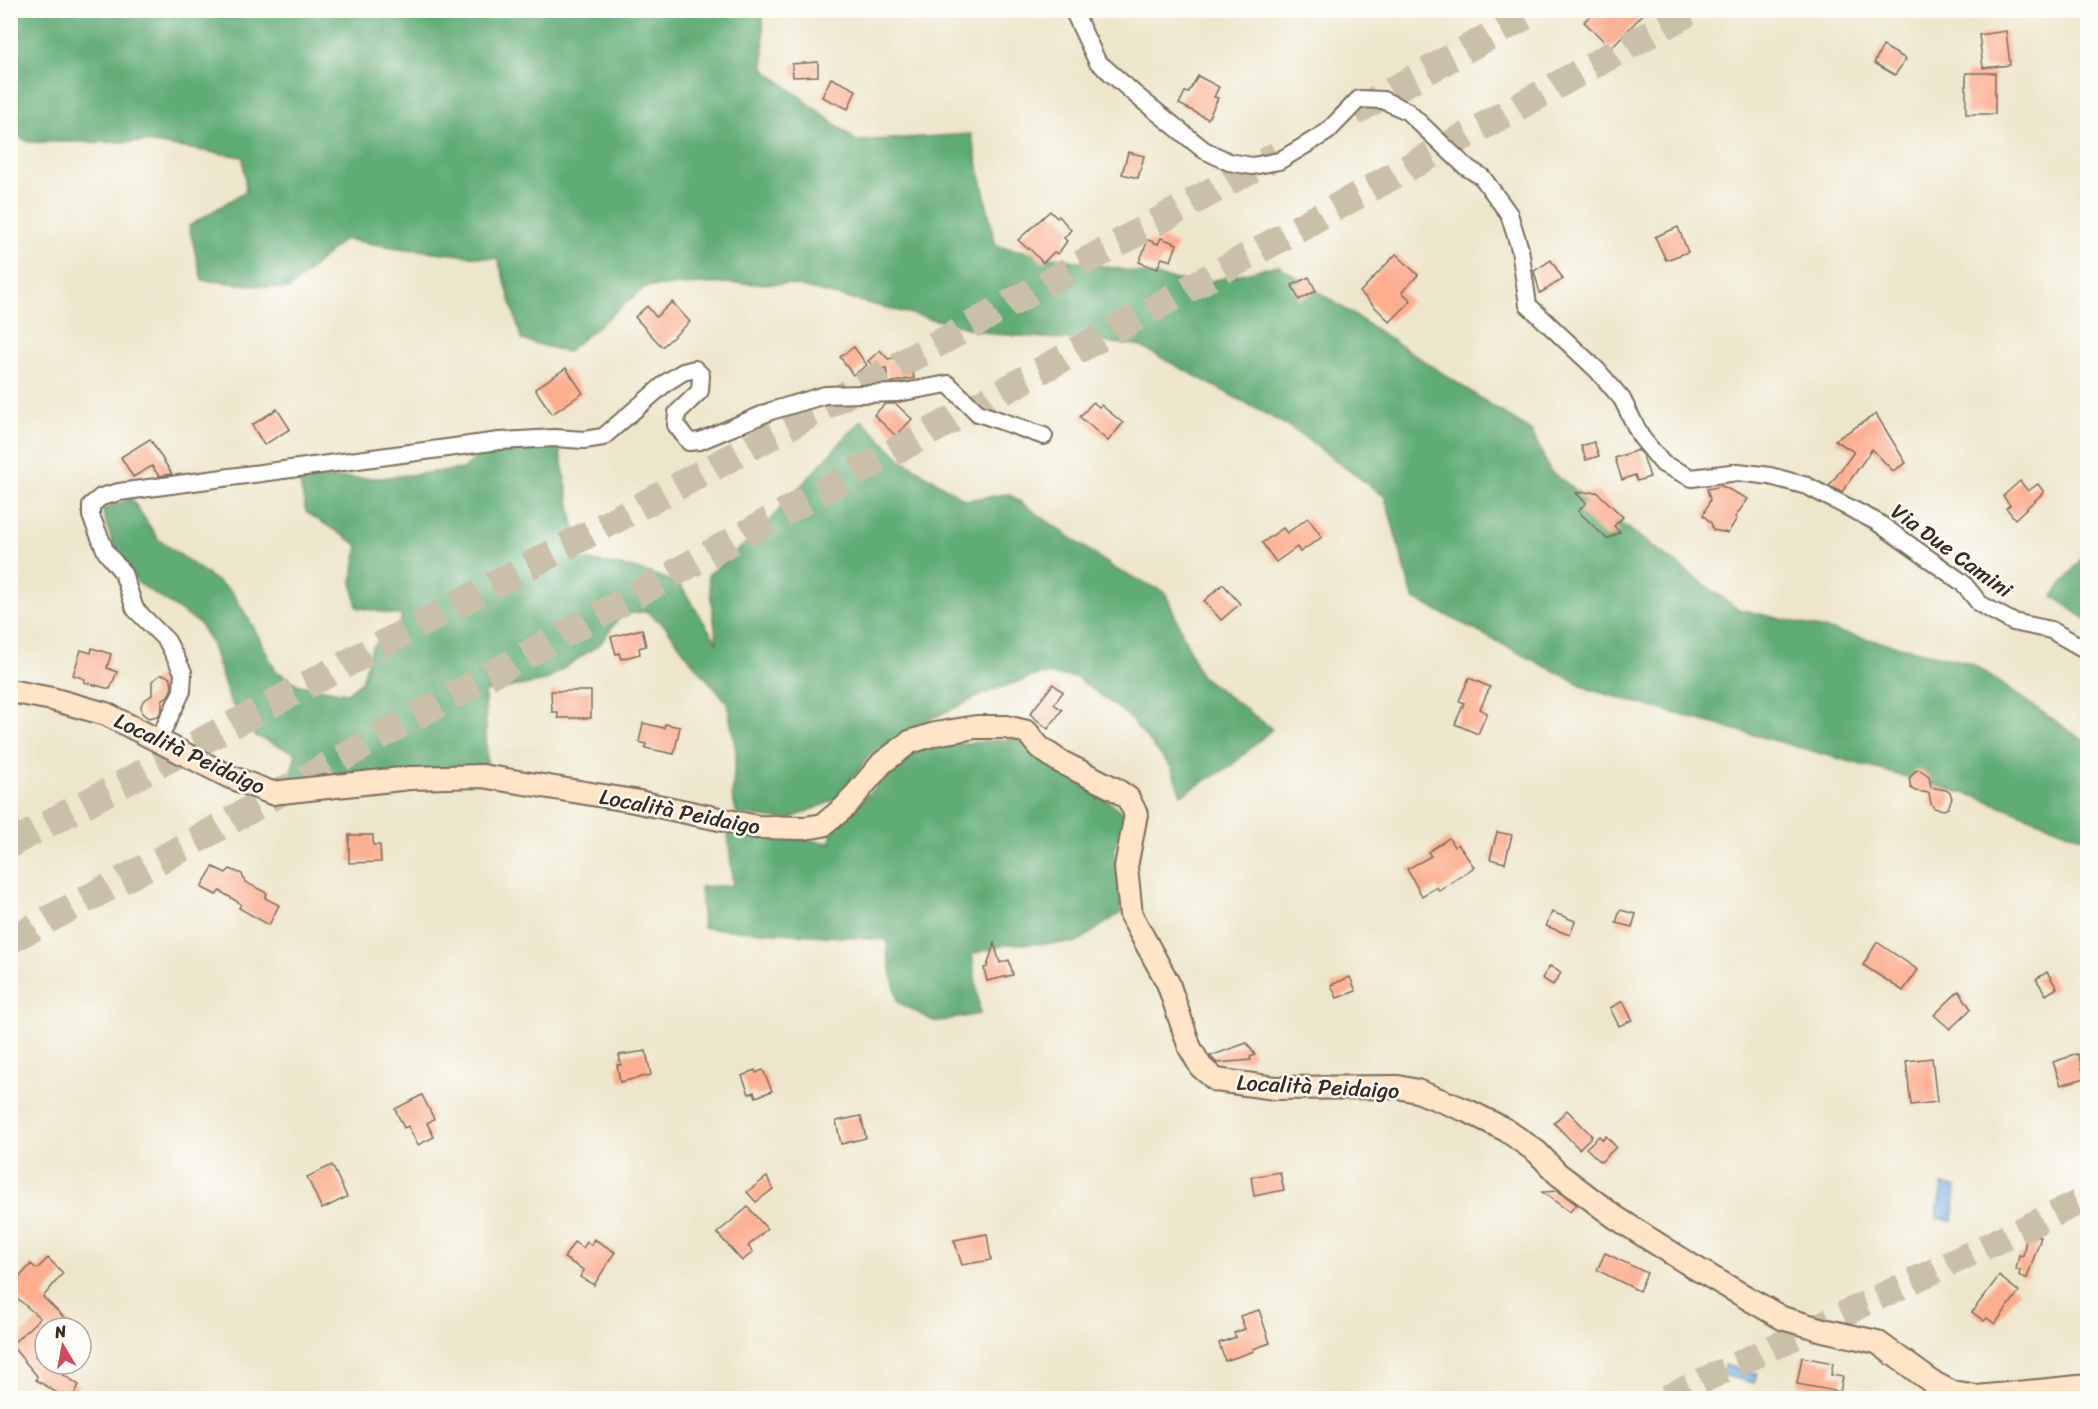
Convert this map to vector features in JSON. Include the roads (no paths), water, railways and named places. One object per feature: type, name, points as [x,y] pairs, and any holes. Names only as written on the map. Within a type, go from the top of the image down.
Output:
[{"type":"street","name":"Via Due Camini","points":[[1073,10],[1097,60],[1137,96],[1204,150],[1229,162],[1252,166],[1279,161],[1327,132],[1359,99],[1383,100],[1407,111],[1466,167],[1482,177],[1509,214],[1520,249],[1528,305],[1597,370],[1622,399],[1641,437],[1663,464],[1692,478],[1738,472],[1770,476],[1807,486],[1877,522],[1963,583],[1980,604],[2013,622],[2051,630],[2088,651]]},
{"type":"street","points":[[158,741],[182,691],[183,672],[167,641],[135,609],[123,573],[106,552],[91,516],[91,505],[101,497],[119,492],[499,441],[555,438],[584,440],[603,437],[667,382],[683,372],[695,369],[701,375],[700,391],[677,413],[676,425],[689,442],[700,441],[771,411],[825,395],[898,393],[948,384],[978,413],[1044,436]]},
{"type":"street","name":"Località Peidaigo","points":[[10,691],[52,699],[106,714],[228,776],[272,793],[410,778],[482,776],[634,801],[757,827],[805,828],[823,825],[845,807],[882,763],[910,742],[935,734],[976,727],[1005,727],[1028,732],[1039,747],[1059,761],[1128,798],[1136,814],[1126,867],[1131,915],[1168,983],[1190,1048],[1201,1067],[1216,1080],[1275,1088],[1398,1087],[1417,1091],[1470,1112],[1519,1138],[1537,1152],[1558,1174],[1615,1217],[1692,1266],[1782,1318],[1822,1330],[1877,1342],[1932,1382],[1953,1393],[1977,1397],[2088,1386]]},
{"type":"water","points":[[1942,1185],[1956,1187],[1953,1221],[1936,1218]]},
{"type":"water","points":[[1724,1365],[1757,1373],[1754,1383],[1722,1375]]},
{"type":"tunnel","points":[[1354,112],[1536,10]]},
{"type":"tunnel","points":[[10,940],[184,847],[405,722],[1693,10]]},
{"type":"tunnel","points":[[10,844],[777,433],[1277,155]]},
{"type":"tunnel","points":[[1666,1398],[2088,1198]]}]
